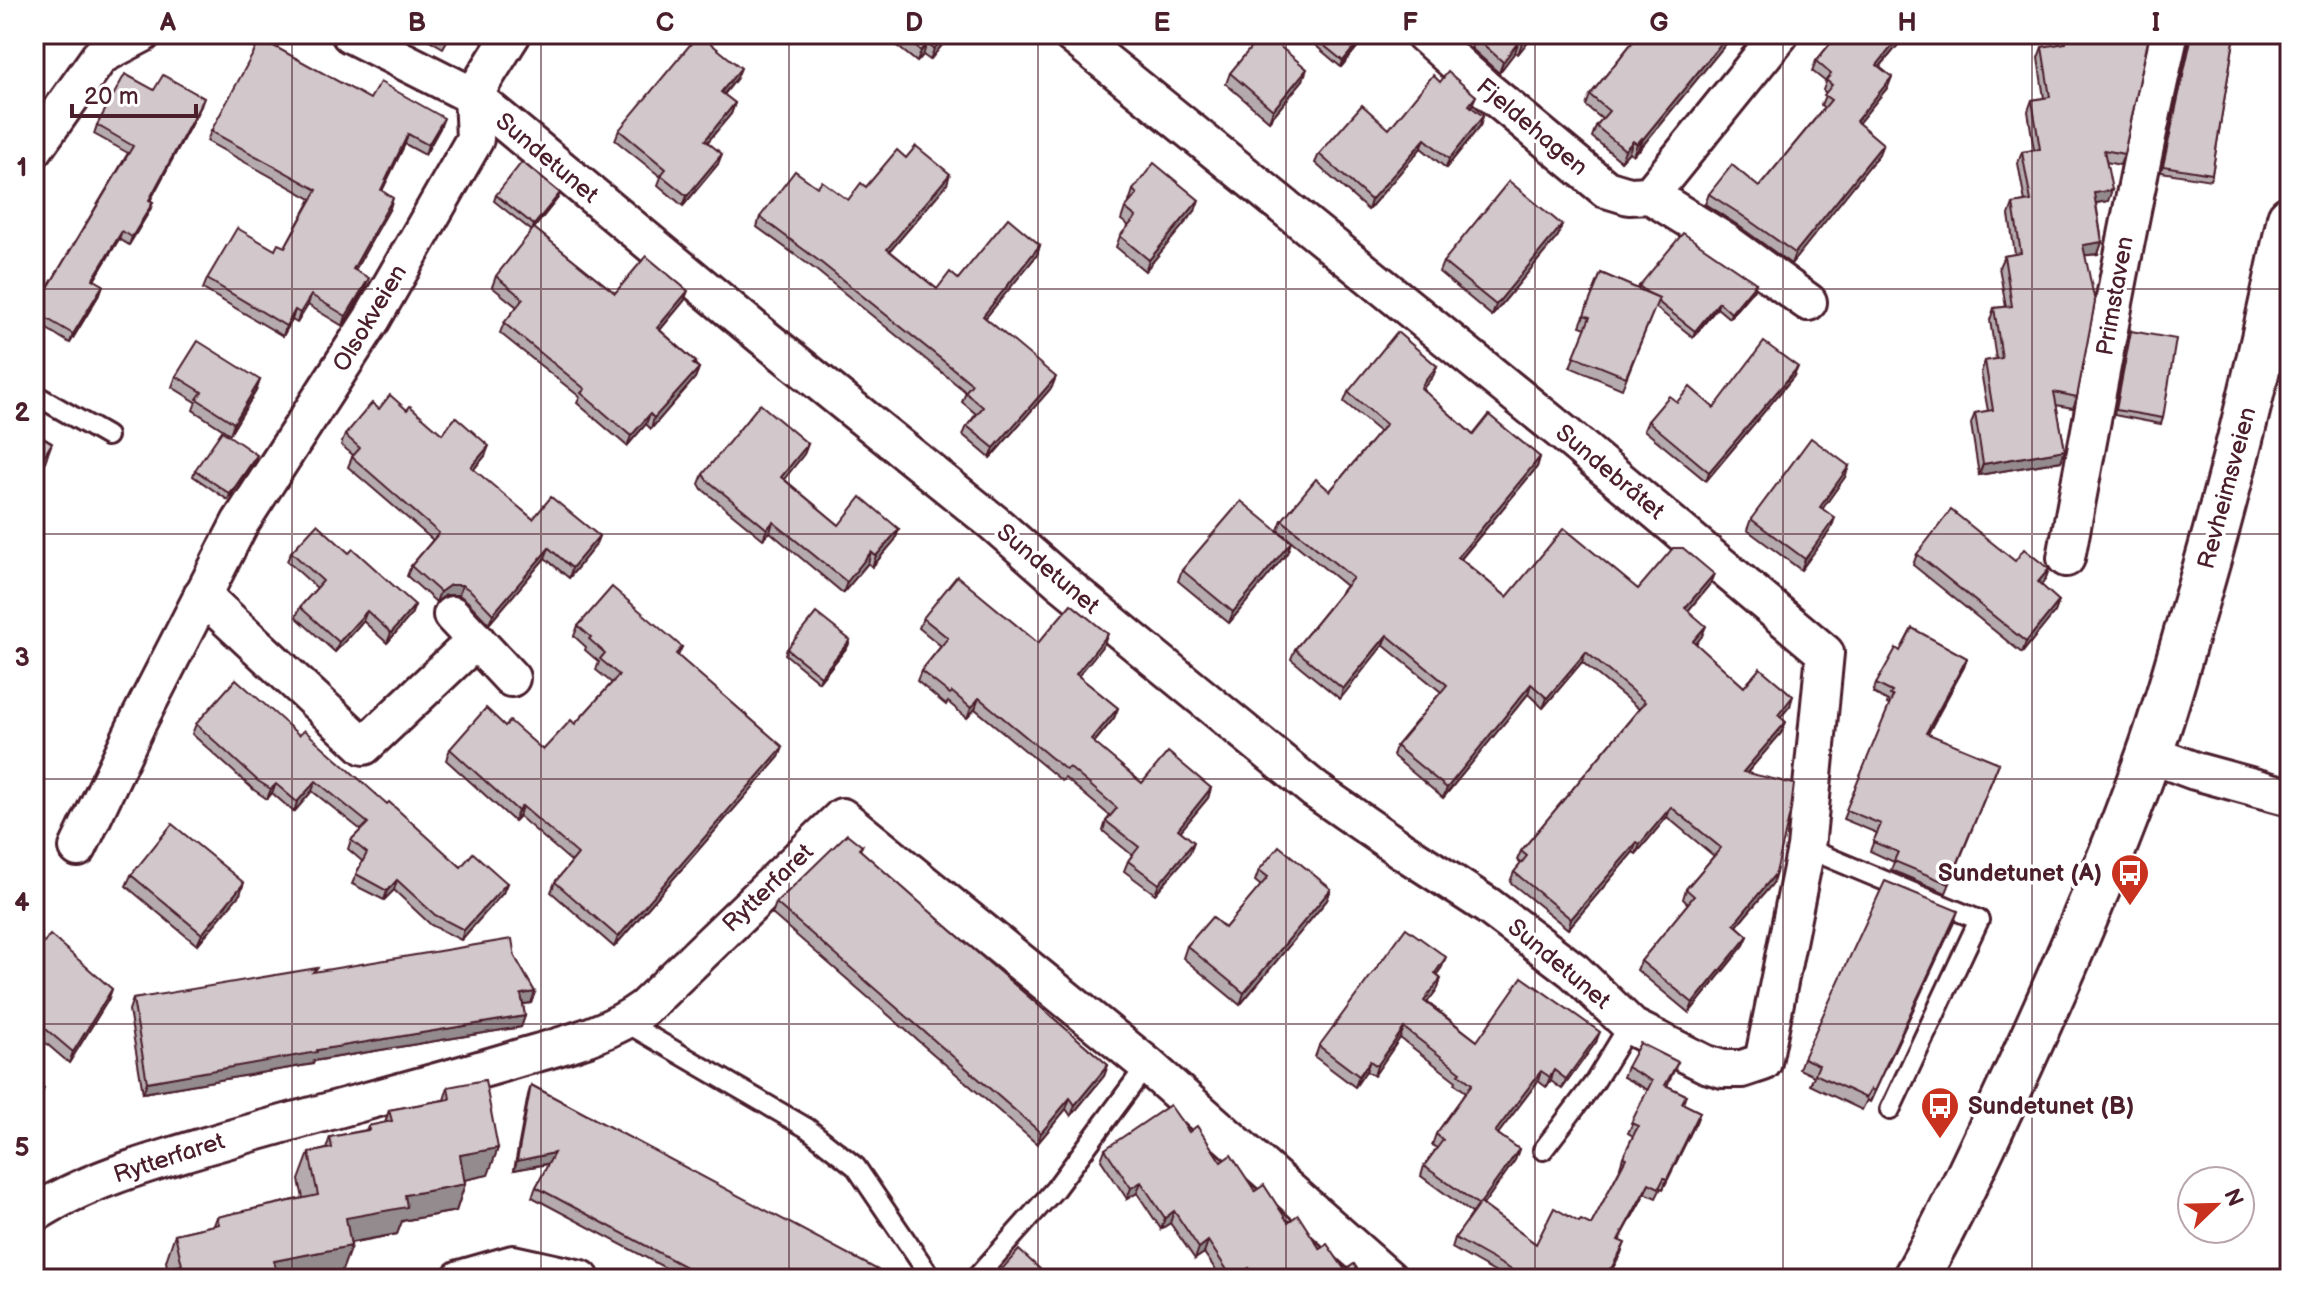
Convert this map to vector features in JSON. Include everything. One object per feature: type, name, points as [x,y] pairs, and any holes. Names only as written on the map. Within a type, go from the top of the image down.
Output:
[{"type":"main road","name":"Revheimsveien","points":[[1915,1279],[1990,1132],[2047,1008],[2090,908],[2149,754],[2238,454],[2290,218]]},
{"type":"street","points":[[34,149],[100,56],[142,34]]},
{"type":"street","name":"Sundetunet","points":[[350,34],[473,96],[1315,790],[1488,906],[1574,971],[1632,1027],[1706,1064],[1723,1069],[1742,1069],[1763,1062]]},
{"type":"street","points":[[473,96],[512,34]]},
{"type":"street","name":"Sundebråtet","points":[[1071,34],[1567,436],[1825,653],[1806,848],[1763,1062]]},
{"type":"street","name":"Fjeldehagen","points":[[1424,34],[1606,189],[1629,196],[1650,195],[1724,241],[1808,302]]},
{"type":"street","points":[[1650,195],[1780,34]]},
{"type":"street","name":"Primstaven","points":[[2066,558],[2122,255],[2168,34]]},
{"type":"street","name":"Olsokveien","points":[[78,848],[137,724],[240,523],[372,319],[475,139],[473,96]]},
{"type":"street","points":[[202,595],[364,746],[464,628],[511,678]]},
{"type":"street","points":[[2149,754],[2290,797]]},
{"type":"street","name":"Rytterfaret","points":[[34,1214],[105,1179],[172,1156],[306,1116],[442,1081],[625,1022],[644,1008],[842,817],[1147,1065],[1389,1279]]},
{"type":"street","points":[[460,1279],[513,1264],[581,1279]]},
{"type":"lane","points":[[34,394],[107,436]]},
{"type":"lane","points":[[1806,848],[1979,920],[1890,1110]]},
{"type":"lane","points":[[625,1022],[807,1128],[856,1167],[932,1279]]},
{"type":"lane","name":"Sundetunet","points":[[1543,1150],[1632,1027]]},
{"type":"lane","points":[[975,1279],[1055,1189],[1147,1065]]},
{"type":"building","points":[[699,34],[741,68],[721,92],[735,103],[705,140],[722,154],[687,196],[661,175],[666,169],[619,130]]},
{"type":"building","points":[[900,34],[946,34],[934,49],[927,44],[921,51]]},
{"type":"building","points":[[1262,34],[1307,69],[1273,110],[1230,73]]},
{"type":"building","points":[[1310,34],[1365,34],[1343,61]]},
{"type":"building","points":[[1477,34],[1529,34],[1522,43],[1519,41],[1503,62],[1475,37]]},
{"type":"building","points":[[1639,34],[1729,34],[1643,139],[1637,144],[1633,141],[1625,150],[1596,126],[1609,111],[1590,95]]},
{"type":"building","points":[[1838,34],[1902,34],[1877,65],[1892,77],[1856,121],[1883,144],[1795,253],[1709,194],[1732,165],[1759,187],[1831,100],[1824,95],[1832,85],[1826,80],[1831,74],[1816,61]]},
{"type":"building","points":[[2064,34],[2149,36],[2124,154],[2104,150],[2112,190],[2094,193],[2102,242],[2083,245],[2095,302],[2077,397],[2054,392],[2065,450],[1983,464],[1975,413],[1993,410],[1985,361],[2002,358],[1994,308],[2012,306],[2004,256],[2021,253],[2013,204],[2031,201],[2022,152],[2040,149],[2032,100],[2050,97],[2042,47],[2066,43]]},
{"type":"building","points":[[2190,34],[2235,34],[2212,174],[2163,166]]},
{"type":"building","points":[[261,39],[370,99],[380,82],[444,118],[428,145],[408,134],[381,190],[393,198],[353,269],[369,278],[346,316],[311,295],[300,313],[295,310],[286,326],[207,279],[237,228],[275,250],[278,244],[285,247],[317,190],[211,131]]},
{"type":"building","points":[[1448,72],[1476,96],[1469,105],[1483,116],[1449,159],[1425,139],[1371,200],[1319,154],[1362,105],[1389,129],[1433,75],[1440,82]]},
{"type":"building","points":[[125,74],[154,90],[163,75],[204,98],[149,200],[153,202],[132,237],[122,231],[93,279],[103,285],[73,334],[34,311],[133,146],[97,125]]},
{"type":"building","points":[[916,146],[950,174],[887,249],[937,289],[950,272],[958,279],[1008,218],[1040,245],[983,316],[1056,377],[994,448],[967,426],[983,407],[965,392],[972,384],[760,217],[795,171],[817,187],[822,181],[848,200],[861,183],[866,187],[897,150],[906,158]]},
{"type":"building","points":[[522,162],[560,193],[534,225],[496,195]]},
{"type":"building","points":[[1154,163],[1199,200],[1149,260],[1120,236],[1136,217],[1125,208],[1137,194],[1133,190]]},
{"type":"building","points":[[1509,181],[1562,225],[1496,305],[1443,262]]},
{"type":"building","points":[[534,228],[615,293],[646,256],[688,291],[657,328],[699,368],[654,418],[650,414],[631,436],[581,393],[585,389],[504,323],[523,299],[496,276]]},
{"type":"building","points":[[1683,233],[1756,283],[1731,313],[1719,302],[1695,331],[1657,301],[1659,298],[1639,286]]},
{"type":"building","points":[[1601,273],[1659,298],[1626,377],[1574,356],[1590,317],[1584,315]]},
{"type":"building","points":[[2131,331],[2176,339],[2163,418],[2116,410]]},
{"type":"building","points":[[1397,332],[1437,366],[1421,388],[1473,435],[1489,415],[1540,457],[1458,557],[1507,597],[1564,528],[1638,589],[1673,548],[1683,548],[1714,574],[1685,608],[1706,626],[1693,641],[1744,687],[1760,668],[1793,696],[1778,715],[1786,722],[1743,772],[1794,784],[1776,873],[1734,924],[1748,936],[1693,1003],[1641,961],[1694,896],[1686,889],[1721,848],[1671,807],[1571,919],[1514,872],[1527,856],[1521,851],[1645,702],[1586,652],[1547,698],[1531,684],[1447,788],[1396,746],[1447,685],[1387,635],[1343,689],[1295,649],[1353,578],[1282,520],[1316,479],[1330,491],[1386,424],[1348,392]]},
{"type":"building","points":[[198,341],[260,380],[234,423],[197,399],[202,392],[176,376]]},
{"type":"building","points":[[1764,342],[1798,367],[1709,472],[1648,421],[1669,396],[1677,402],[1690,387],[1714,408]]},
{"type":"building","points":[[390,395],[407,410],[410,406],[442,434],[456,417],[489,446],[471,467],[533,519],[551,497],[599,536],[572,568],[549,548],[493,614],[462,585],[450,585],[440,592],[411,566],[439,533],[352,457],[360,448],[345,435],[372,403],[379,409]]},
{"type":"building","points":[[760,404],[808,444],[781,477],[839,525],[861,497],[899,529],[876,556],[871,552],[847,582],[773,522],[767,529],[703,474]]},
{"type":"building","points":[[222,431],[257,455],[230,494],[195,470]]},
{"type":"building","points":[[34,432],[52,443],[34,472]]},
{"type":"building","points":[[1811,438],[1849,466],[1820,507],[1835,518],[1805,559],[1751,519]]},
{"type":"building","points":[[1241,501],[1291,542],[1233,612],[1182,570]]},
{"type":"building","points":[[1951,510],[2015,561],[2024,549],[2049,569],[2038,582],[2059,601],[2026,642],[1917,554]]},
{"type":"building","points":[[317,524],[349,553],[353,549],[415,605],[391,633],[367,611],[339,642],[300,607],[323,581],[291,552]]},
{"type":"building","points":[[957,576],[1038,643],[1071,604],[1108,634],[1076,674],[1118,708],[1091,740],[1142,783],[1168,752],[1211,788],[1178,829],[1194,842],[1159,884],[1128,861],[1139,847],[1106,821],[1117,808],[979,698],[971,708],[921,671],[948,638],[923,618]]},
{"type":"building","points":[[612,587],[682,647],[676,654],[783,747],[618,937],[555,882],[578,854],[522,806],[518,811],[450,749],[486,708],[505,726],[510,721],[543,750],[571,720],[575,724],[619,675],[600,659],[605,653],[578,626]]},
{"type":"building","points":[[816,613],[850,640],[821,676],[787,649]]},
{"type":"building","points":[[1912,628],[1967,658],[1926,733],[1999,763],[1949,884],[1894,861],[1898,852],[1873,842],[1881,824],[1846,810],[1893,696],[1890,695],[1892,692],[1876,684],[1896,648],[1900,651]]},
{"type":"building","points":[[236,679],[299,735],[304,730],[461,867],[473,853],[507,883],[464,930],[435,915],[397,880],[387,891],[356,874],[367,853],[351,840],[368,823],[316,781],[297,802],[276,784],[271,789],[258,781],[196,724]]},
{"type":"building","points":[[172,824],[244,883],[202,934],[131,875]]},
{"type":"building","points":[[847,834],[862,846],[859,849],[1108,1065],[1075,1105],[1070,1098],[1041,1133],[776,903]]},
{"type":"building","points":[[1279,846],[1331,889],[1244,993],[1187,946],[1212,917],[1225,928],[1268,877],[1259,870]]},
{"type":"building","points":[[1885,881],[1958,911],[1874,1091],[1871,1089],[1866,1098],[1815,1074],[1819,1065],[1803,1058]]},
{"type":"building","points":[[1406,928],[1446,957],[1435,973],[1441,978],[1424,1001],[1477,1041],[1522,977],[1600,1032],[1566,1079],[1554,1070],[1550,1077],[1541,1071],[1495,1132],[1519,1149],[1479,1205],[1424,1166],[1443,1140],[1436,1134],[1472,1084],[1459,1074],[1461,1072],[1404,1028],[1377,1066],[1370,1061],[1359,1076],[1319,1046]]},
{"type":"building","points":[[50,935],[112,989],[73,1052],[34,1019],[34,954]]},
{"type":"building","points":[[512,939],[515,957],[535,992],[521,994],[525,1016],[147,1082],[133,999]]},
{"type":"building","points":[[1640,1043],[1678,1062],[1665,1085],[1686,1095],[1682,1103],[1700,1112],[1667,1179],[1664,1178],[1659,1188],[1649,1183],[1618,1240],[1625,1243],[1612,1267],[1595,1279],[1528,1279],[1455,1238],[1480,1203],[1536,1244],[1554,1208],[1591,1225],[1626,1158],[1623,1157],[1638,1126],[1631,1123],[1652,1081],[1627,1067]]},
{"type":"building","points":[[485,1080],[498,1148],[460,1155],[465,1184],[405,1195],[407,1207],[346,1218],[351,1246],[274,1261],[278,1279],[117,1279],[182,1265],[175,1234],[219,1224],[217,1217],[318,1195],[309,1153],[332,1148],[330,1137],[369,1130],[368,1126],[392,1121],[389,1110],[450,1099],[448,1087]]},
{"type":"building","points":[[34,1081],[44,1088],[34,1103]]},
{"type":"building","points":[[531,1085],[890,1279],[708,1279],[536,1187],[554,1153],[517,1161]]},
{"type":"building","points":[[1170,1105],[1189,1132],[1197,1126],[1221,1162],[1231,1155],[1255,1191],[1264,1185],[1288,1222],[1298,1215],[1320,1249],[1327,1244],[1345,1270],[1354,1264],[1364,1279],[1256,1279],[1249,1268],[1233,1279],[1208,1241],[1199,1248],[1174,1211],[1165,1218],[1141,1182],[1131,1188],[1105,1149]]},
{"type":"building","points":[[1019,1250],[1051,1279],[993,1279]]},
{"type":"place","name":"Sundetunet (A)","points":[[2130,907]]},
{"type":"place","name":"Sundetunet (B)","points":[[1940,1140]]}]
